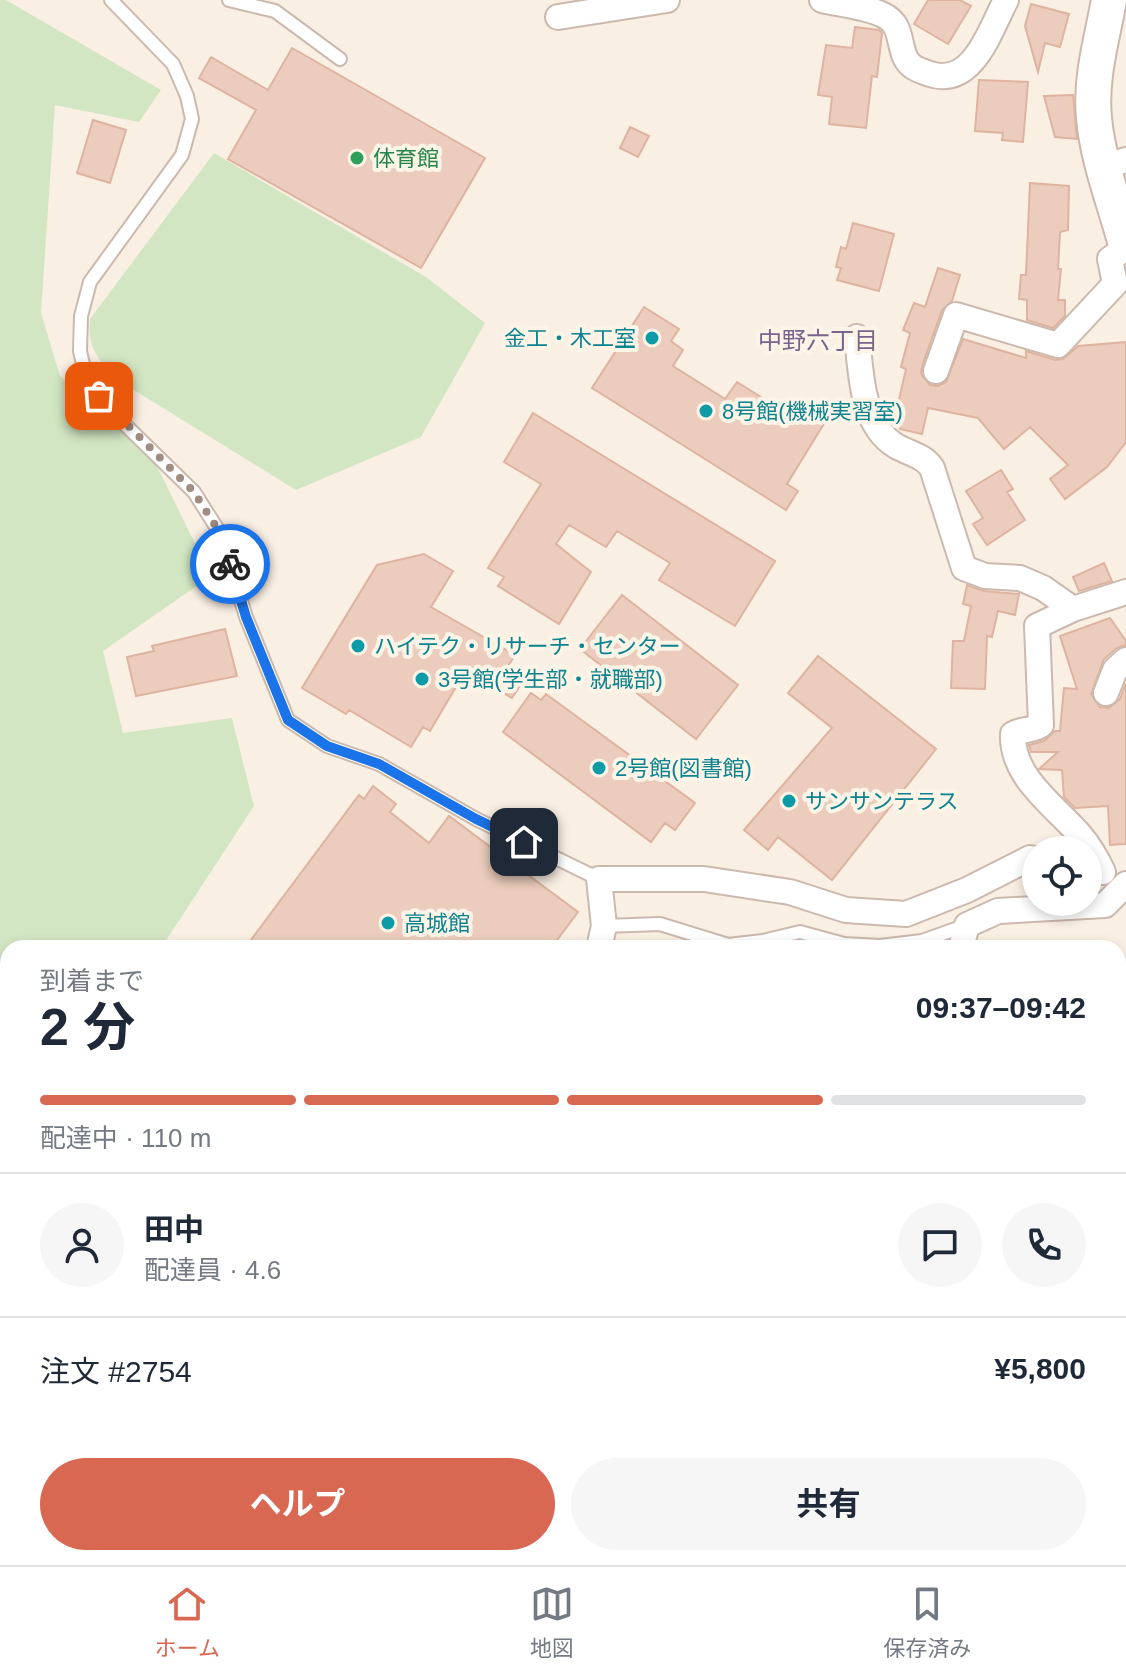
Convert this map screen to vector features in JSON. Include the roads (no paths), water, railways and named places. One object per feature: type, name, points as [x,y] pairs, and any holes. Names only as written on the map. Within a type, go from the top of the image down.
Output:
[{"type":"main road","points":[[1109,0],[1094,79],[1094,117],[1114,164],[1116,206],[1126,246]]},
{"type":"street","points":[[558,17],[667,0]]},
{"type":"street","points":[[822,0],[883,14],[898,28],[905,57],[913,68],[942,78],[961,73],[974,59],[1006,0]]},
{"type":"street","points":[[936,371],[956,315],[1058,345],[1115,284],[1110,259],[1126,246]]},
{"type":"street","points":[[857,337],[869,411],[879,431],[894,445],[925,459],[932,468],[964,568],[985,576],[1020,578],[1043,588],[1073,609]]},
{"type":"street","points":[[1106,872],[1081,836],[1025,775],[1012,750],[1013,734],[1023,728],[1034,729],[1041,725],[1037,626],[1073,609],[1126,592]]},
{"type":"street","points":[[1106,693],[1115,670],[1126,660]]},
{"type":"street","points":[[602,937],[599,879],[704,879],[790,892],[846,910],[906,914],[967,890],[1022,862]]},
{"type":"street","points":[[964,937],[998,911],[1105,905],[1126,884]]},
{"type":"lane","points":[[111,0],[173,64],[187,96],[192,119],[182,155],[90,282],[81,316],[80,351],[87,382],[111,411],[194,492],[220,533],[246,617],[288,720],[327,746],[379,764],[476,819],[599,879]]},
{"type":"lane","points":[[229,0],[275,11],[340,59]]},
{"type":"lane","points":[[602,937],[660,924],[712,940]]},
{"type":"lane","points":[[767,940],[800,932],[829,940]]},
{"type":"lane","points":[[932,940],[964,937]]},
{"type":"place","name":"体育館","points":[[357,158]]},
{"type":"place","name":"金工・木工室","points":[[652,338]]},
{"type":"place","name":"8号館(機械実習室)","points":[[706,411]]},
{"type":"place","name":"ハイテク・リサーチ・センター","points":[[358,646]]},
{"type":"place","name":"3号館(学生部・就職部)","points":[[422,679]]},
{"type":"place","name":"2号館(図書館)","points":[[599,768]]},
{"type":"place","name":"サンサンテラス","points":[[789,801]]},
{"type":"place","name":"高城館","points":[[388,923]]},
{"type":"district","name":"中野六丁目","points":[[818,340]]}]
